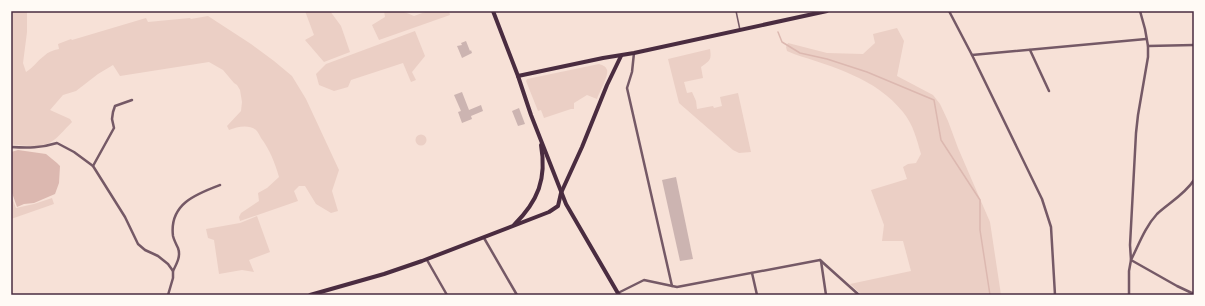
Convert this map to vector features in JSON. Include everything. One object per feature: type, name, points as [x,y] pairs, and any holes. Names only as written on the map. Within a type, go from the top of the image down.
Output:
[{"type":"main road","points":[[493,11],[561,193],[619,294]]},
{"type":"main road","points":[[518,76],[602,58],[634,54],[827,11]]},
{"type":"main road","points":[[310,295],[427,260],[549,212],[558,206],[561,193],[621,56]]},
{"type":"main road","points":[[512,227],[524,215],[537,194],[543,170],[541,142]]},
{"type":"street","points":[[949,11],[1042,199],[1051,227],[1055,295]]},
{"type":"street","points":[[1132,260],[1130,245],[1136,133],[1148,57],[1148,46],[1140,11]]},
{"type":"street","points":[[972,55],[1146,39]]},
{"type":"street","points":[[1148,46],[1194,45]]},
{"type":"street","points":[[1030,50],[1049,91]]},
{"type":"street","points":[[634,54],[632,72],[627,88],[672,286]]},
{"type":"street","points":[[93,166],[114,128],[112,119],[115,106],[132,100]]},
{"type":"street","points":[[11,147],[46,147],[57,143],[74,152],[93,166],[125,218],[138,244],[145,250],[158,256],[174,271]]},
{"type":"street","points":[[1129,295],[1129,271],[1132,260],[1146,229],[1157,215],[1183,193],[1194,180]]},
{"type":"street","points":[[168,295],[174,271],[179,260],[179,252],[173,238],[173,222],[177,212],[182,205],[193,196],[220,185]]},
{"type":"street","points":[[484,238],[517,295]]},
{"type":"street","points":[[427,260],[447,295]]},
{"type":"street","points":[[619,294],[644,280],[678,287],[820,260]]},
{"type":"street","points":[[820,260],[826,295]]},
{"type":"street","points":[[820,260],[859,295]]},
{"type":"street","points":[[1132,260],[1194,294]]},
{"type":"street","points":[[752,273],[757,295]]},
{"type":"lane","points":[[736,11],[740,30]]},
{"type":"shaded area","points":[[11,11],[27,11],[27,32],[23,63],[26,72],[47,53],[59,49],[58,44],[71,39],[72,40],[146,18],[148,22],[191,19],[208,16],[251,44],[292,76],[306,99],[339,170],[332,191],[338,211],[331,213],[316,204],[305,186],[299,186],[294,191],[298,201],[240,221],[239,217],[241,213],[259,201],[258,193],[267,188],[279,177],[270,152],[256,130],[250,127],[239,127],[229,130],[227,126],[241,111],[242,102],[240,90],[223,70],[209,62],[120,76],[113,65],[98,74],[76,91],[63,95],[50,110],[70,119],[72,122],[54,140],[38,146],[11,145]]},
{"type":"shaded area","points":[[305,11],[330,11],[341,26],[350,52],[324,62],[305,40],[314,35]]},
{"type":"shaded area","points":[[384,11],[402,11],[414,16],[428,11],[449,11],[450,15],[379,40],[372,25],[385,17]]},
{"type":"shaded area","points":[[897,28],[904,41],[897,76],[933,95],[940,104],[990,222],[1001,295],[862,295],[850,284],[911,271],[903,241],[882,241],[884,225],[871,190],[907,179],[903,167],[908,164],[916,163],[921,154],[914,132],[903,112],[880,90],[839,69],[787,51],[786,47],[788,43],[827,53],[863,54],[875,43],[873,34]]},
{"type":"shaded area","points":[[415,31],[425,56],[412,72],[416,80],[411,82],[403,63],[351,80],[348,87],[334,91],[319,85],[316,74],[326,64]]},
{"type":"shaded area","points":[[710,49],[711,56],[709,60],[701,67],[703,78],[684,82],[687,93],[692,92],[696,101],[697,109],[722,106],[720,97],[738,93],[751,152],[739,153],[733,150],[679,103],[668,59]]},
{"type":"shaded area","points":[[599,64],[606,68],[607,72],[597,99],[587,95],[574,103],[574,109],[544,118],[541,110],[538,111],[526,81],[527,79]]},
{"type":"shaded area","points":[[421,134],[425,136],[427,140],[425,144],[421,146],[417,144],[415,140],[417,136]]},
{"type":"shaded area","points":[[18,150],[46,154],[60,166],[59,183],[55,194],[34,203],[24,204],[17,207],[11,190],[11,152]]},
{"type":"shaded area","points":[[11,195],[16,208],[52,198],[54,204],[11,219]]},
{"type":"shaded area","points":[[257,216],[270,252],[249,260],[254,272],[242,270],[219,274],[214,240],[208,238],[206,229],[240,223]]},
{"type":"building","points":[[466,41],[472,53],[462,58],[457,46],[462,45],[461,43]]},
{"type":"building","points":[[462,92],[469,110],[481,105],[483,111],[471,116],[472,119],[462,123],[458,112],[461,111],[454,95]]},
{"type":"building","points":[[519,108],[525,124],[518,126],[512,111]]},
{"type":"building","points":[[676,177],[693,259],[680,261],[662,180]]},
{"type":"waterway","points":[[778,32],[782,42],[800,53],[827,59],[867,72],[934,100],[941,140],[980,200],[980,230],[990,295]]}]
